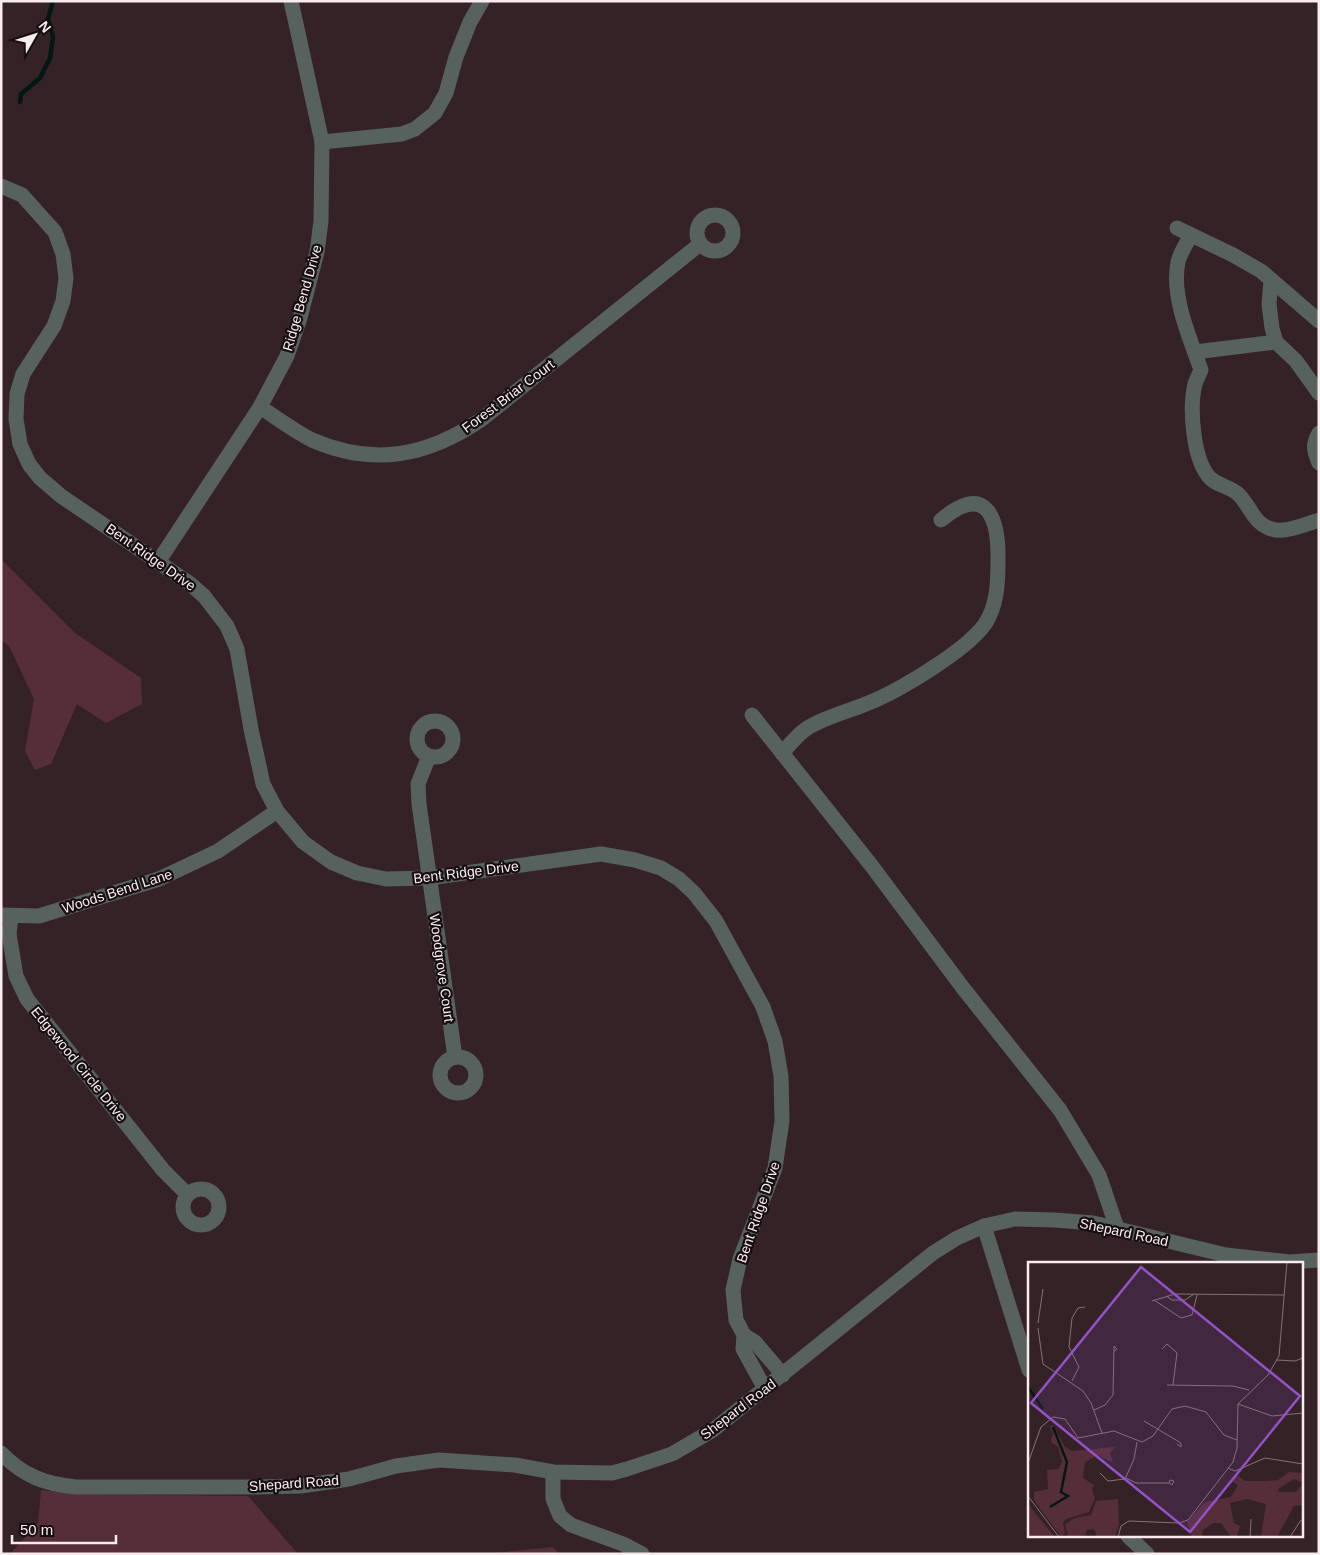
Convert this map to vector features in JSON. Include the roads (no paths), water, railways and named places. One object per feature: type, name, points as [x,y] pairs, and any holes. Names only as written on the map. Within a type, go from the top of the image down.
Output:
[{"type":"street","name":"Ridge Bend Drive","points":[[158,562],[260,407],[287,356],[300,318],[318,252],[321,221],[322,142],[291,1]]},
{"type":"street","points":[[322,142],[402,134],[415,129],[435,113],[446,93],[456,57],[470,22],[482,1]]},
{"type":"street","name":"Bent Ridge Drive","points":[[1,186],[22,195],[55,232],[63,254],[66,278],[63,301],[54,326],[23,374],[17,394],[16,419],[20,444],[29,464],[40,478],[61,496],[189,583],[204,596],[227,626],[236,649],[263,784],[277,811],[303,842],[331,862],[357,873],[386,879],[429,878],[601,854],[635,860],[662,868],[678,879],[694,893],[716,921],[763,1008],[775,1041],[781,1076],[782,1121],[775,1168],[740,1259],[733,1290],[736,1320],[744,1335],[755,1342],[782,1375]]},
{"type":"street","points":[[1177,228],[1233,255],[1261,272],[1319,321]]},
{"type":"street","points":[[1191,235],[1178,260],[1176,281],[1182,315],[1201,370],[1195,384],[1192,411],[1193,439],[1205,472],[1212,480],[1238,494],[1259,523],[1269,530],[1282,531],[1319,520]]},
{"type":"street","name":"Forest Briar Court","points":[[260,407],[311,439],[339,449],[366,454],[390,455],[415,451],[438,444],[463,431],[482,418],[700,244]]},
{"type":"street","points":[[1271,280],[1268,304],[1276,342],[1296,361],[1319,393]]},
{"type":"street","points":[[1195,352],[1276,342]]},
{"type":"street","points":[[1319,433],[1314,441],[1315,454],[1319,463]]},
{"type":"street","points":[[782,753],[807,728],[886,695],[922,673],[964,644],[985,623],[992,610],[998,584],[999,550],[994,520],[983,506],[970,504],[951,512],[942,520]]},
{"type":"street","points":[[752,715],[871,865],[957,980],[1060,1110],[1099,1175],[1117,1228]]},
{"type":"street","name":"Woodgrove Court","points":[[429,756],[418,784],[418,804],[455,1057]]},
{"type":"street","name":"Woods Bend Lane","points":[[6,916],[40,916],[159,879],[218,851],[277,811]]},
{"type":"street","name":"Edgewood Circle Drive","points":[[6,916],[16,976],[26,999],[163,1170],[187,1194]]},
{"type":"street","name":"Shepard Road","points":[[1,1453],[31,1477],[56,1485],[76,1487],[301,1486],[350,1479],[396,1466],[439,1460],[515,1465],[553,1472],[612,1473],[672,1454],[713,1430],[932,1253],[957,1238],[984,1226],[1015,1219],[1093,1222],[1226,1255],[1289,1262],[1319,1260]]},
{"type":"street","points":[[984,1226],[1028,1367]]},
{"type":"street","name":"Bent Ridge Drive","points":[[744,1335],[743,1349],[765,1389]]},
{"type":"street","points":[[553,1472],[552,1499],[560,1516],[571,1524],[623,1544],[642,1554]]},
{"type":"street","points":[[1130,1538],[1147,1554]]},
{"type":"waterway","points":[[20,102],[21,94],[40,78],[50,58],[53,37],[48,19],[53,1]]}]
